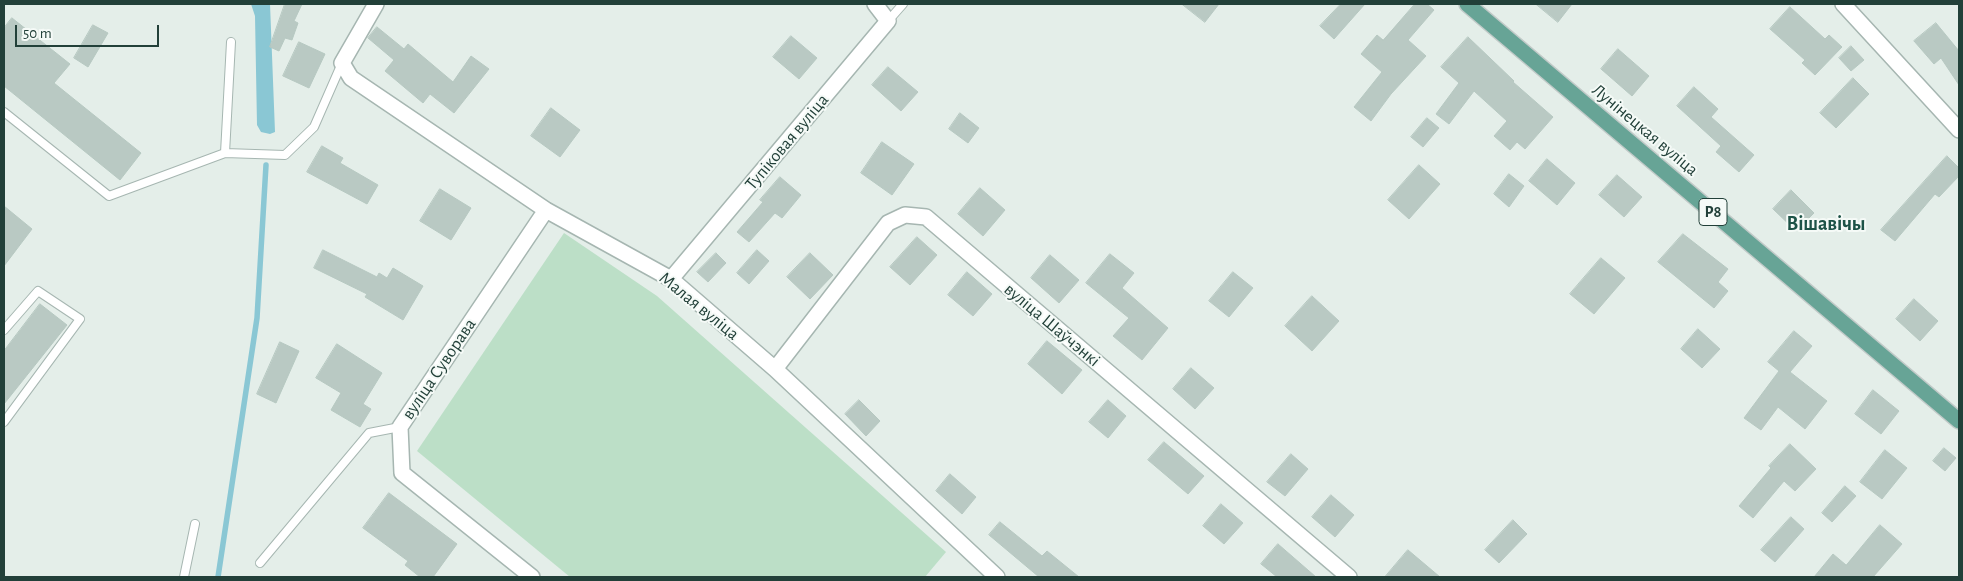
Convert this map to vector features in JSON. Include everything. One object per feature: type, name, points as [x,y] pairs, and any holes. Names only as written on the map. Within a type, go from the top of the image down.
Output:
[{"type":"main road","name":"Лунінецкая вуліца","points":[[1467,4],[1959,421]]},
{"type":"street","points":[[342,63],[376,4]]},
{"type":"street","points":[[875,4],[888,21]]},
{"type":"street","points":[[1843,4],[1959,130]]},
{"type":"street","name":"Тупіковая вуліца","points":[[671,279],[888,21]]},
{"type":"street","name":"Малая вуліца","points":[[342,63],[350,78],[546,210],[671,279],[774,369],[997,577]]},
{"type":"street","name":"вуліца Суворава","points":[[532,577],[402,473],[400,427],[546,210]]},
{"type":"street","name":"вуліца Шаўчэнкі","points":[[774,369],[888,223],[905,215],[926,217],[1349,577]]},
{"type":"lane","points":[[888,21],[903,4]]},
{"type":"lane","points":[[225,153],[232,42]]},
{"type":"lane","points":[[4,112],[108,196],[225,153],[285,155],[314,127],[342,63]]},
{"type":"lane","points":[[4,330],[38,291],[80,319],[4,422]]},
{"type":"lane","points":[[260,563],[369,433],[400,427]]},
{"type":"lane","points":[[184,577],[195,524]]},
{"type":"green space","points":[[564,233],[657,296],[946,552],[925,577],[570,577],[417,451]]},
{"type":"water","points":[[251,4],[270,4],[275,132],[270,134],[261,132],[257,125],[255,16]]},
{"type":"building","points":[[285,4],[302,4],[294,21],[298,23],[292,40],[285,38],[279,51],[270,47]]},
{"type":"building","points":[[1182,4],[1219,4],[1205,22]]},
{"type":"building","points":[[1341,4],[1365,4],[1334,39],[1320,26]]},
{"type":"building","points":[[1415,4],[1427,4],[1434,10],[1408,40],[1426,56],[1391,94],[1371,121],[1354,107],[1382,72],[1361,54],[1377,35],[1383,40]]},
{"type":"building","points":[[1536,4],[1572,4],[1558,22]]},
{"type":"building","points":[[1790,7],[1825,39],[1829,35],[1842,47],[1815,75],[1802,63],[1805,60],[1770,29]]},
{"type":"building","points":[[12,18],[70,64],[54,83],[141,153],[120,180],[4,86],[4,28]]},
{"type":"building","points":[[1936,23],[1959,51],[1959,85],[1941,58],[1934,64],[1914,41]]},
{"type":"building","points":[[93,25],[108,33],[88,67],[74,58]]},
{"type":"building","points":[[377,27],[404,49],[408,44],[453,82],[471,56],[489,69],[454,113],[430,94],[423,103],[385,71],[394,60],[368,38]]},
{"type":"building","points":[[791,36],[817,58],[799,79],[773,57]]},
{"type":"building","points":[[1468,37],[1513,82],[1553,117],[1525,149],[1517,142],[1510,150],[1494,136],[1507,121],[1474,91],[1449,124],[1436,114],[1459,83],[1441,67]]},
{"type":"building","points":[[299,42],[325,54],[309,88],[283,76]]},
{"type":"building","points":[[1851,46],[1864,60],[1851,71],[1839,58]]},
{"type":"building","points":[[1618,49],[1649,76],[1632,96],[1601,69]]},
{"type":"building","points":[[888,67],[918,92],[901,111],[872,85]]},
{"type":"building","points":[[1853,78],[1869,94],[1836,128],[1820,113]]},
{"type":"building","points":[[1694,87],[1718,109],[1711,117],[1754,155],[1739,172],[1716,152],[1721,146],[1677,106]]},
{"type":"building","points":[[551,108],[580,130],[560,157],[531,136]]},
{"type":"building","points":[[960,113],[979,128],[968,143],[949,129]]},
{"type":"building","points":[[1427,118],[1439,128],[1423,147],[1411,137]]},
{"type":"building","points":[[882,142],[914,164],[892,195],[861,173]]},
{"type":"building","points":[[322,146],[343,158],[340,163],[378,185],[367,204],[307,172]]},
{"type":"building","points":[[1947,156],[1959,168],[1959,176],[1939,197],[1935,194],[1895,241],[1881,230]]},
{"type":"building","points":[[1547,159],[1575,183],[1557,205],[1529,181]]},
{"type":"building","points":[[1419,165],[1440,184],[1409,219],[1388,200]]},
{"type":"building","points":[[1509,174],[1524,186],[1509,207],[1494,194]]},
{"type":"building","points":[[1617,175],[1642,197],[1624,217],[1599,195]]},
{"type":"building","points":[[780,177],[801,195],[782,218],[775,213],[749,242],[737,232],[763,202],[760,200]]},
{"type":"building","points":[[980,188],[1005,210],[983,236],[958,214]]},
{"type":"building","points":[[440,189],[471,208],[451,240],[420,221]]},
{"type":"building","points":[[1791,190],[1814,213],[1796,231],[1773,209]]},
{"type":"building","points":[[4,206],[32,229],[4,266]]},
{"type":"building","points":[[1683,234],[1728,269],[1718,282],[1728,291],[1714,308],[1658,262]]},
{"type":"building","points":[[917,237],[937,255],[910,285],[890,267]]},
{"type":"building","points":[[323,250],[377,277],[379,273],[387,278],[393,268],[423,286],[403,320],[365,297],[367,294],[314,268]]},
{"type":"building","points":[[757,250],[769,261],[749,284],[737,273]]},
{"type":"building","points":[[716,253],[726,263],[708,282],[697,272]]},
{"type":"building","points":[[810,253],[833,275],[810,299],[787,277]]},
{"type":"building","points":[[1110,254],[1134,273],[1122,288],[1168,328],[1142,360],[1113,336],[1129,318],[1086,283]]},
{"type":"building","points":[[1050,255],[1079,280],[1059,303],[1031,278]]},
{"type":"building","points":[[1601,258],[1625,278],[1594,314],[1570,294]]},
{"type":"building","points":[[967,272],[992,294],[973,316],[948,295]]},
{"type":"building","points":[[1233,272],[1253,288],[1229,317],[1209,301]]},
{"type":"building","points":[[1312,296],[1339,321],[1312,351],[1285,326]]},
{"type":"building","points":[[1914,299],[1938,321],[1920,341],[1896,319]]},
{"type":"building","points":[[40,304],[67,325],[4,404],[4,351]]},
{"type":"building","points":[[1698,329],[1720,349],[1702,368],[1681,349]]},
{"type":"building","points":[[1794,331],[1812,346],[1790,372],[1827,401],[1805,429],[1778,407],[1761,430],[1744,418],[1779,371],[1768,362]]},
{"type":"building","points":[[1047,341],[1082,370],[1062,394],[1028,364]]},
{"type":"building","points":[[280,342],[299,351],[276,403],[257,394]]},
{"type":"building","points":[[337,344],[382,373],[363,404],[371,409],[360,427],[331,410],[341,393],[316,378]]},
{"type":"building","points":[[1191,368],[1214,388],[1195,409],[1173,389]]},
{"type":"building","points":[[1873,390],[1899,411],[1881,434],[1855,414]]},
{"type":"building","points":[[859,400],[880,421],[866,436],[845,414]]},
{"type":"building","points":[[1108,400],[1126,416],[1108,438],[1089,422]]},
{"type":"building","points":[[1164,442],[1204,476],[1188,494],[1148,460]]},
{"type":"building","points":[[1790,444],[1816,469],[1795,491],[1784,481],[1753,518],[1739,506],[1771,468],[1769,466]]},
{"type":"building","points":[[1944,448],[1956,458],[1945,471],[1933,461]]},
{"type":"building","points":[[1885,450],[1907,468],[1882,499],[1860,482]]},
{"type":"building","points":[[1291,454],[1308,469],[1285,496],[1267,482]]},
{"type":"building","points":[[950,474],[976,497],[962,514],[936,491]]},
{"type":"building","points":[[1845,486],[1856,496],[1832,522],[1822,513]]},
{"type":"building","points":[[389,493],[457,544],[433,577],[420,577],[405,565],[408,561],[363,528]]},
{"type":"building","points":[[1331,495],[1354,515],[1335,537],[1312,517]]},
{"type":"building","points":[[1221,504],[1243,523],[1224,544],[1203,526]]},
{"type":"building","points":[[1791,517],[1804,529],[1775,562],[1761,550]]},
{"type":"building","points":[[1513,520],[1527,534],[1499,563],[1485,550]]},
{"type":"building","points":[[1000,522],[1042,556],[1047,551],[1079,577],[1039,577],[989,535]]},
{"type":"building","points":[[1880,525],[1902,544],[1873,577],[1814,577],[1833,554],[1846,565]]},
{"type":"building","points":[[1278,544],[1316,577],[1277,577],[1261,564]]},
{"type":"building","points":[[1408,550],[1440,577],[1385,577]]},
{"type":"waterway","points":[[218,577],[257,318],[266,165]]},
{"type":"district","name":"Вішавічы","points":[[1826,224]]}]
